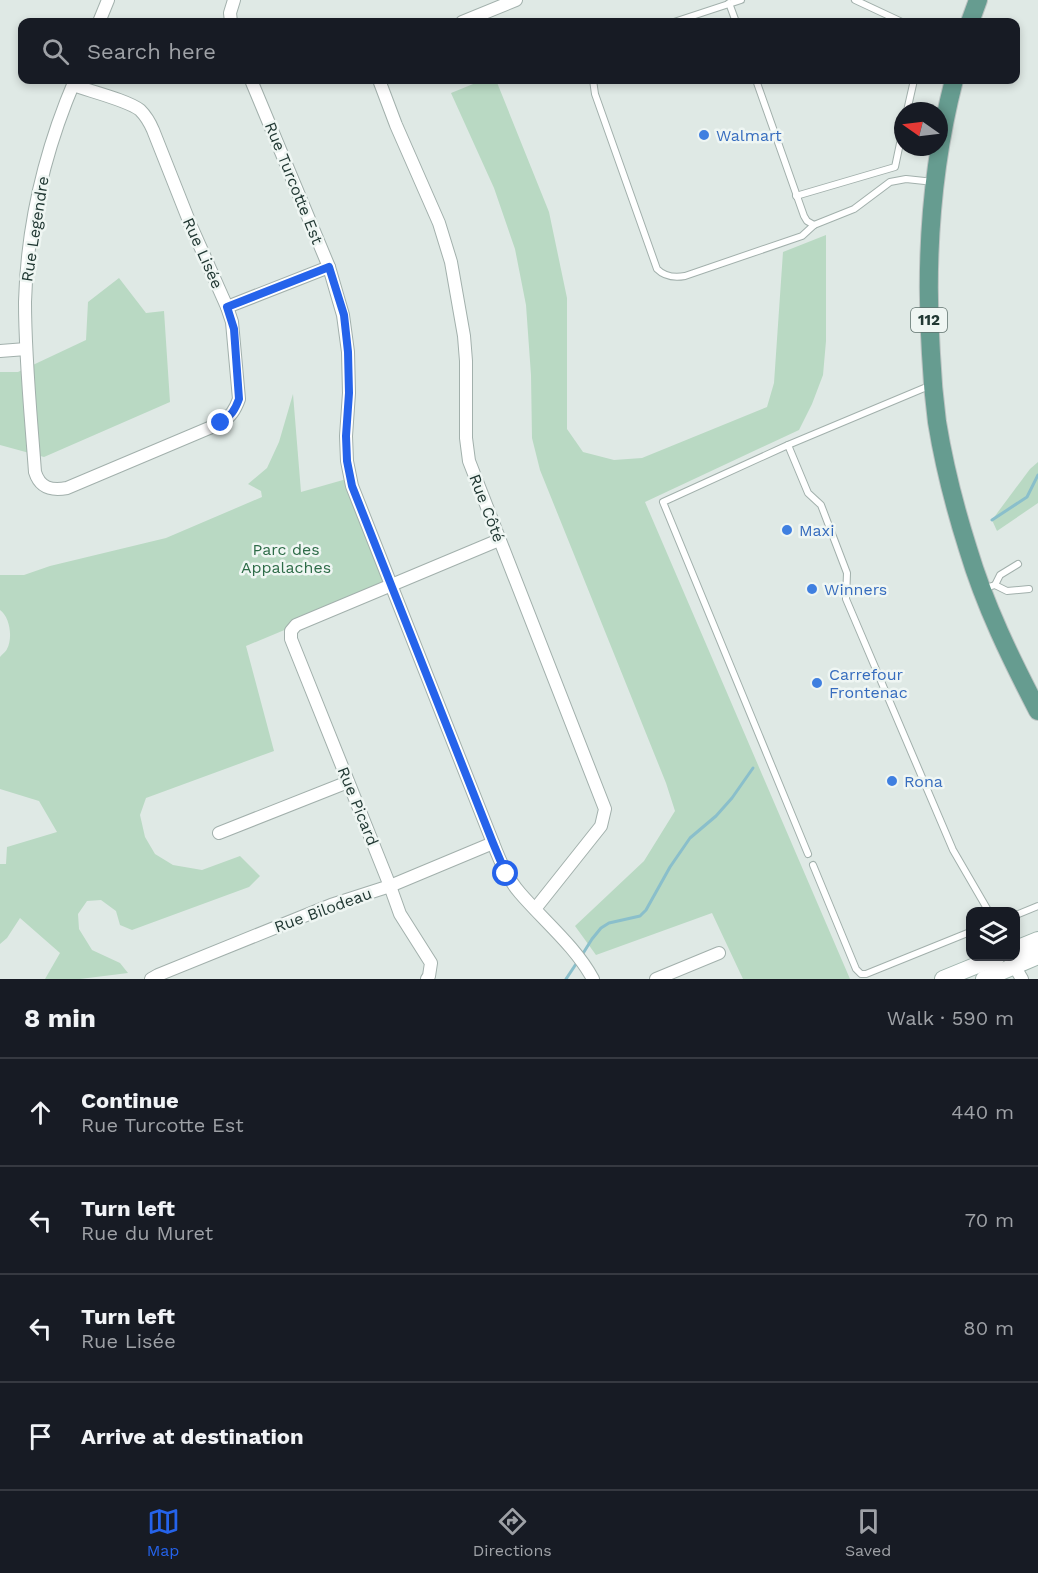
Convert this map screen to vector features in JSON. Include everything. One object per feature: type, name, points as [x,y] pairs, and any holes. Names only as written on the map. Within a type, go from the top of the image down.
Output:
[{"type":"main road","points":[[971,18],[978,0]]},
{"type":"main road","name":"112","points":[[953,84],[942,133],[935,182],[928,280],[929,333],[937,421],[944,460],[966,544],[989,587],[1006,648],[1038,711]]},
{"type":"street","points":[[101,18],[108,0]]},
{"type":"street","points":[[231,18],[234,0]]},
{"type":"street","points":[[472,18],[516,0]]},
{"type":"street","name":"Rue Legendre","points":[[44,486],[38,480],[35,472],[26,349],[26,295],[33,223],[48,155],[73,84]]},
{"type":"street","name":"Rue Lisée","points":[[44,486],[53,489],[67,488],[221,423],[229,418],[236,409],[239,399],[234,329],[227,307],[147,118],[131,105],[79,84]]},
{"type":"street","name":"Rue Turcotte Est","points":[[253,84],[329,267],[344,315],[349,393],[347,461],[352,486],[506,874],[519,892],[580,958],[593,979]]},
{"type":"street","name":"Rue Côté","points":[[381,84],[396,125],[440,223],[452,262],[465,336],[469,461],[605,808],[602,826],[535,909]]},
{"type":"street","points":[[227,307],[329,267]]},
{"type":"street","points":[[0,351],[26,349]]},
{"type":"street","points":[[392,585],[499,540]]},
{"type":"street","name":"Rue Picard","points":[[392,585],[296,625],[291,631],[291,639],[400,914],[431,963],[428,978]]},
{"type":"street","points":[[219,833],[348,782]]},
{"type":"street","name":"Rue Bilodeau","points":[[152,978],[331,905],[390,886],[493,843]]},
{"type":"street","points":[[1015,963],[1038,940]]},
{"type":"street","points":[[656,979],[719,953]]},
{"type":"street","points":[[984,979],[1015,963],[1038,956]]},
{"type":"street","points":[[943,979],[986,961]]},
{"type":"lane","points":[[686,18],[741,0]]},
{"type":"lane","points":[[855,0],[893,18]]},
{"type":"lane","points":[[729,3],[735,18]]},
{"type":"lane","points":[[594,84],[595,94],[657,269],[669,277],[685,276],[802,236],[814,225],[854,209],[890,182],[906,179],[935,182]]},
{"type":"lane","points":[[757,84],[804,216],[814,225]]},
{"type":"lane","points":[[909,102],[913,84]]},
{"type":"lane","points":[[796,196],[895,167],[897,156]]},
{"type":"lane","points":[[808,854],[663,502],[788,445],[933,385]]},
{"type":"lane","points":[[788,445],[808,493],[821,505],[847,573],[846,599],[925,785],[957,858],[985,907]]},
{"type":"lane","points":[[1018,564],[1000,575],[989,587],[1007,591],[1029,589]]},
{"type":"lane","points":[[813,865],[856,969],[861,974],[966,934]]},
{"type":"lane","points":[[1020,913],[1038,906]]},
{"type":"green space","points":[[473,84],[498,84],[549,212],[567,298],[567,429],[583,452],[614,460],[642,458],[767,407],[774,383],[783,252],[826,235],[826,341],[823,375],[799,430],[645,502],[850,979],[743,979],[712,913],[596,955],[575,926],[644,861],[675,811],[666,783],[540,470],[532,438],[531,375],[526,305],[515,249],[494,188],[451,93]]},
{"type":"green space","points":[[119,278],[146,313],[164,311],[170,402],[44,457],[0,445],[0,372],[18,372],[86,340],[88,302]]},
{"type":"green space","name":"Parc des Appalaches","points":[[293,394],[301,492],[350,478],[392,585],[246,646],[274,751],[146,798],[140,815],[145,837],[155,854],[173,865],[202,870],[240,856],[260,876],[249,887],[132,930],[120,925],[116,911],[101,900],[87,901],[78,914],[79,929],[92,950],[120,963],[128,973],[80,979],[45,979],[60,953],[20,918],[7,938],[0,944],[0,864],[6,864],[7,847],[57,832],[39,801],[0,789],[0,657],[7,649],[10,634],[6,618],[0,610],[0,575],[24,575],[50,566],[166,538],[262,497],[261,491],[248,484],[267,468],[279,442]]},
{"type":"green space","points":[[1038,462],[1038,503],[997,531],[992,520],[1030,469]]},
{"type":"waterway","points":[[992,520],[1027,497],[1038,475]]},
{"type":"waterway","points":[[582,955],[601,928],[609,923],[640,916],[646,910],[670,867],[690,838],[716,816],[753,768]]},
{"type":"waterway","points":[[566,979],[578,961]]},
{"type":"place","name":"Walmart","points":[[704,135]]},
{"type":"place","name":"Maxi","points":[[787,530]]},
{"type":"place","name":"Winners","points":[[812,589]]},
{"type":"place","name":"Carrefour Frontenac","points":[[817,683]]},
{"type":"place","name":"Rona","points":[[892,781]]},
{"type":"route","points":[[221,423],[229,418],[236,409],[239,399],[234,329],[227,307],[329,267],[344,315],[348,352],[349,393],[346,436],[347,461],[352,486],[506,874]]}]
